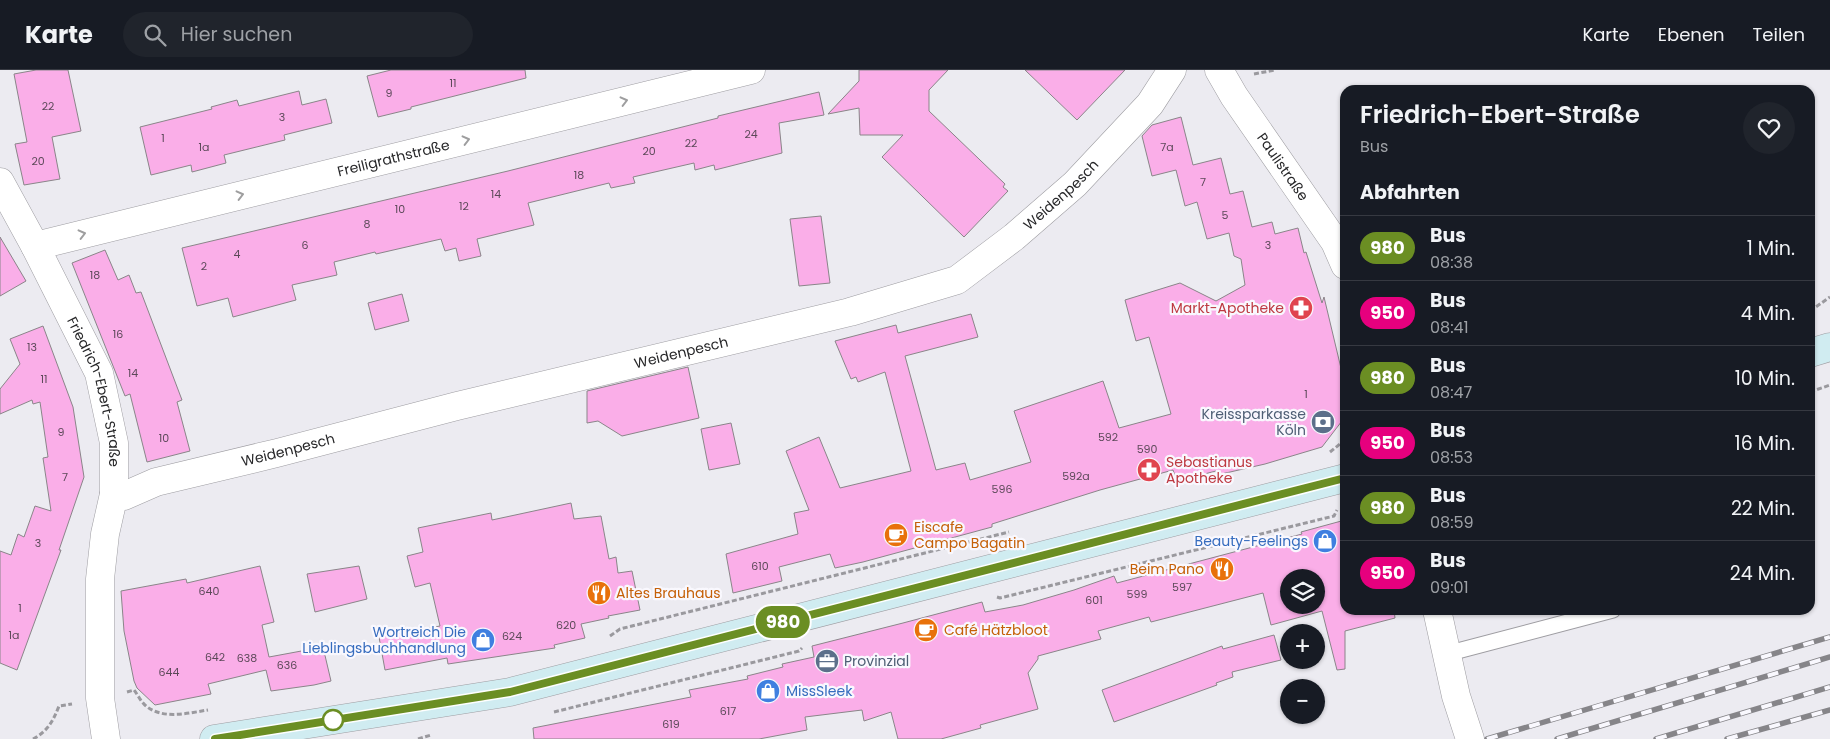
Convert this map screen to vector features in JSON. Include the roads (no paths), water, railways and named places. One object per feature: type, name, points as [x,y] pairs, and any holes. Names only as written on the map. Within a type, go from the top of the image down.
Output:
[{"type":"main road","points":[[1815,352],[1830,347]]},
{"type":"main road","points":[[214,739],[510,692],[1340,479]]},
{"type":"street","name":"Freiligrathstraße","points":[[35,246],[751,70]]},
{"type":"street","name":"Weidenpesch","points":[[114,494],[124,496],[156,482],[277,453],[457,406],[850,312],[957,280],[1014,237],[1074,184],[1150,104],[1172,70]]},
{"type":"street","name":"Paulistraße","points":[[1219,70],[1240,104],[1335,242],[1340,254]]},
{"type":"street","name":"Friedrich-Ebert-Straße","points":[[0,182],[35,246],[99,373],[114,442],[114,494],[105,534],[100,579],[100,698],[106,739]]},
{"type":"street","points":[[1439,615],[1456,696],[1470,739]]},
{"type":"lane","points":[[1446,654],[1594,615]]},
{"type":"railway","points":[[1487,739],[1830,637]]},
{"type":"railway","points":[[1557,739],[1830,657]]},
{"type":"railway","points":[[1656,739],[1830,687]]},
{"type":"railway","points":[[1727,739],[1830,710]]},
{"type":"place","name":"Markt-Apotheke","points":[[1301,308]]},
{"type":"place","name":"Kreissparkasse Köln","points":[[1323,422]]},
{"type":"place","name":"Sebastianus Apotheke","points":[[1149,470]]},
{"type":"place","name":"Eiscafe Campo Bagatin","points":[[896,535]]},
{"type":"place","name":"Beauty-Feelings","points":[[1325,541]]},
{"type":"place","name":"Beim Pano","points":[[1222,569]]},
{"type":"place","name":"Altes Brauhaus","points":[[599,593]]},
{"type":"place","name":"Café Hätzbloot","points":[[926,630]]},
{"type":"place","name":"Wortreich Die Lieblingsbuchhandlung","points":[[483,640]]},
{"type":"place","name":"Provinzial","points":[[827,661]]},
{"type":"place","name":"MissSleek","points":[[768,691]]}]
